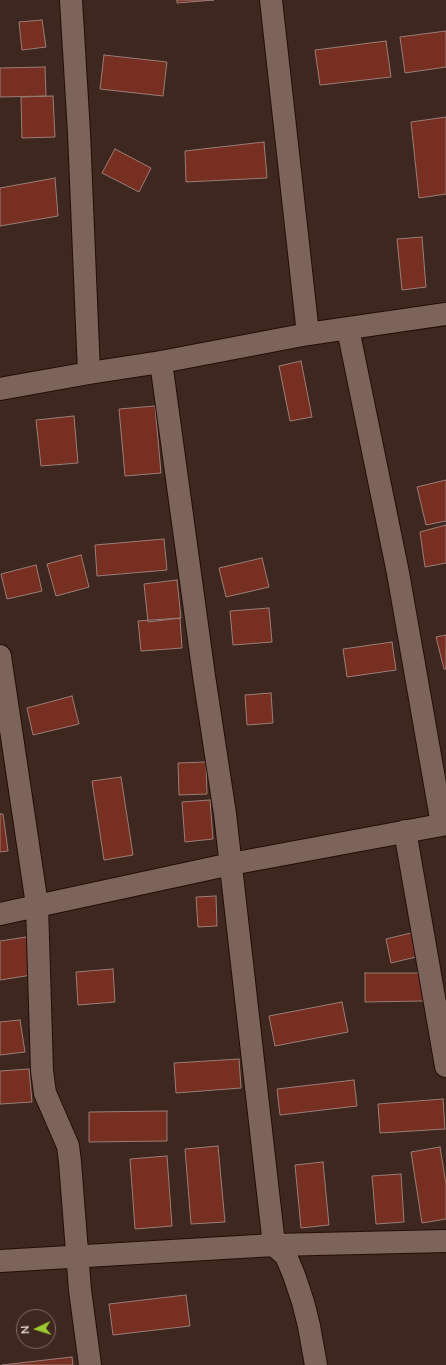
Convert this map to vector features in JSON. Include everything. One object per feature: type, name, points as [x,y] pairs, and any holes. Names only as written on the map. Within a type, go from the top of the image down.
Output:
[{"type":"street","points":[[71,0],[79,133],[89,373]]},
{"type":"street","points":[[271,0],[308,334]]},
{"type":"street","points":[[0,389],[161,362],[308,334],[446,314]]},
{"type":"street","points":[[0,914],[231,864],[444,824],[398,572],[348,329]]},
{"type":"street","points":[[161,362],[204,676],[225,814],[274,1245],[286,1256],[294,1275],[309,1326],[316,1365]]},
{"type":"street","points":[[0,656],[37,905],[42,1071],[45,1092],[68,1146],[80,1290],[90,1365]]},
{"type":"street","points":[[405,831],[446,1066]]},
{"type":"street","points":[[0,1261],[77,1258],[274,1245],[446,1241]]},
{"type":"building","points":[[177,0],[214,0],[177,3]]},
{"type":"building","points":[[42,20],[46,47],[22,50],[19,22]]},
{"type":"building","points":[[446,31],[446,67],[405,73],[400,37]]},
{"type":"building","points":[[386,41],[391,77],[320,85],[315,50]]},
{"type":"building","points":[[104,55],[167,62],[163,96],[100,89]]},
{"type":"building","points":[[45,67],[46,96],[0,97],[0,68]]},
{"type":"building","points":[[53,96],[55,137],[22,138],[21,97]]},
{"type":"building","points":[[446,117],[446,194],[419,198],[411,122]]},
{"type":"building","points":[[264,142],[267,178],[186,182],[185,151]]},
{"type":"building","points":[[115,149],[151,168],[139,192],[102,173]]},
{"type":"building","points":[[55,178],[58,216],[0,226],[0,188]]},
{"type":"building","points":[[422,237],[426,287],[402,290],[397,239]]},
{"type":"building","points":[[301,361],[312,417],[290,421],[279,366]]},
{"type":"building","points":[[155,406],[161,473],[125,476],[119,409]]},
{"type":"building","points":[[74,416],[78,463],[41,466],[36,420]]},
{"type":"building","points":[[446,480],[446,521],[426,525],[417,487]]},
{"type":"building","points":[[446,525],[446,563],[425,567],[420,532]]},
{"type":"building","points":[[164,539],[167,570],[97,576],[95,545]]},
{"type":"building","points":[[81,555],[89,587],[56,596],[47,564]]},
{"type":"building","points":[[262,558],[269,587],[226,597],[219,568]]},
{"type":"building","points":[[36,565],[42,591],[7,599],[1,574]]},
{"type":"building","points":[[177,580],[181,618],[148,622],[144,584]]},
{"type":"building","points":[[269,608],[272,642],[233,645],[230,611]]},
{"type":"building","points":[[180,618],[182,648],[141,651],[138,621]]},
{"type":"building","points":[[446,635],[446,669],[444,669],[436,637]]},
{"type":"building","points":[[392,642],[396,670],[347,677],[343,649]]},
{"type":"building","points":[[271,693],[273,723],[247,725],[245,695]]},
{"type":"building","points":[[72,696],[79,724],[33,735],[27,708]]},
{"type":"building","points":[[206,762],[207,794],[179,795],[178,763]]},
{"type":"building","points":[[121,777],[133,855],[104,860],[92,781]]},
{"type":"building","points":[[210,800],[213,839],[185,842],[182,802]]},
{"type":"building","points":[[0,814],[3,814],[8,851],[0,852]]},
{"type":"building","points":[[216,896],[217,926],[198,927],[196,897]]},
{"type":"building","points":[[415,932],[420,956],[391,963],[386,939]]},
{"type":"building","points":[[26,937],[32,975],[0,980],[0,941]]},
{"type":"building","points":[[113,969],[115,1002],[78,1005],[76,972]]},
{"type":"building","points":[[365,973],[423,973],[423,1001],[365,1002]]},
{"type":"building","points":[[342,1002],[348,1032],[275,1046],[269,1016]]},
{"type":"building","points":[[20,1020],[25,1052],[0,1055],[0,1022]]},
{"type":"building","points":[[239,1059],[241,1088],[176,1093],[174,1063]]},
{"type":"building","points":[[29,1069],[32,1102],[0,1104],[0,1071]]},
{"type":"building","points":[[354,1080],[357,1106],[280,1115],[277,1089]]},
{"type":"building","points":[[443,1099],[445,1129],[380,1133],[378,1104]]},
{"type":"building","points":[[167,1111],[167,1141],[89,1142],[89,1112]]},
{"type":"building","points":[[218,1146],[225,1222],[191,1224],[185,1149]]},
{"type":"building","points":[[440,1147],[446,1184],[446,1219],[422,1223],[411,1152]]},
{"type":"building","points":[[167,1156],[172,1226],[135,1229],[130,1159]]},
{"type":"building","points":[[323,1162],[329,1225],[301,1228],[295,1165]]},
{"type":"building","points":[[401,1174],[404,1222],[376,1224],[372,1176]]},
{"type":"building","points":[[186,1295],[190,1326],[113,1335],[109,1304]]},
{"type":"building","points":[[72,1357],[73,1365],[2,1365]]}]
